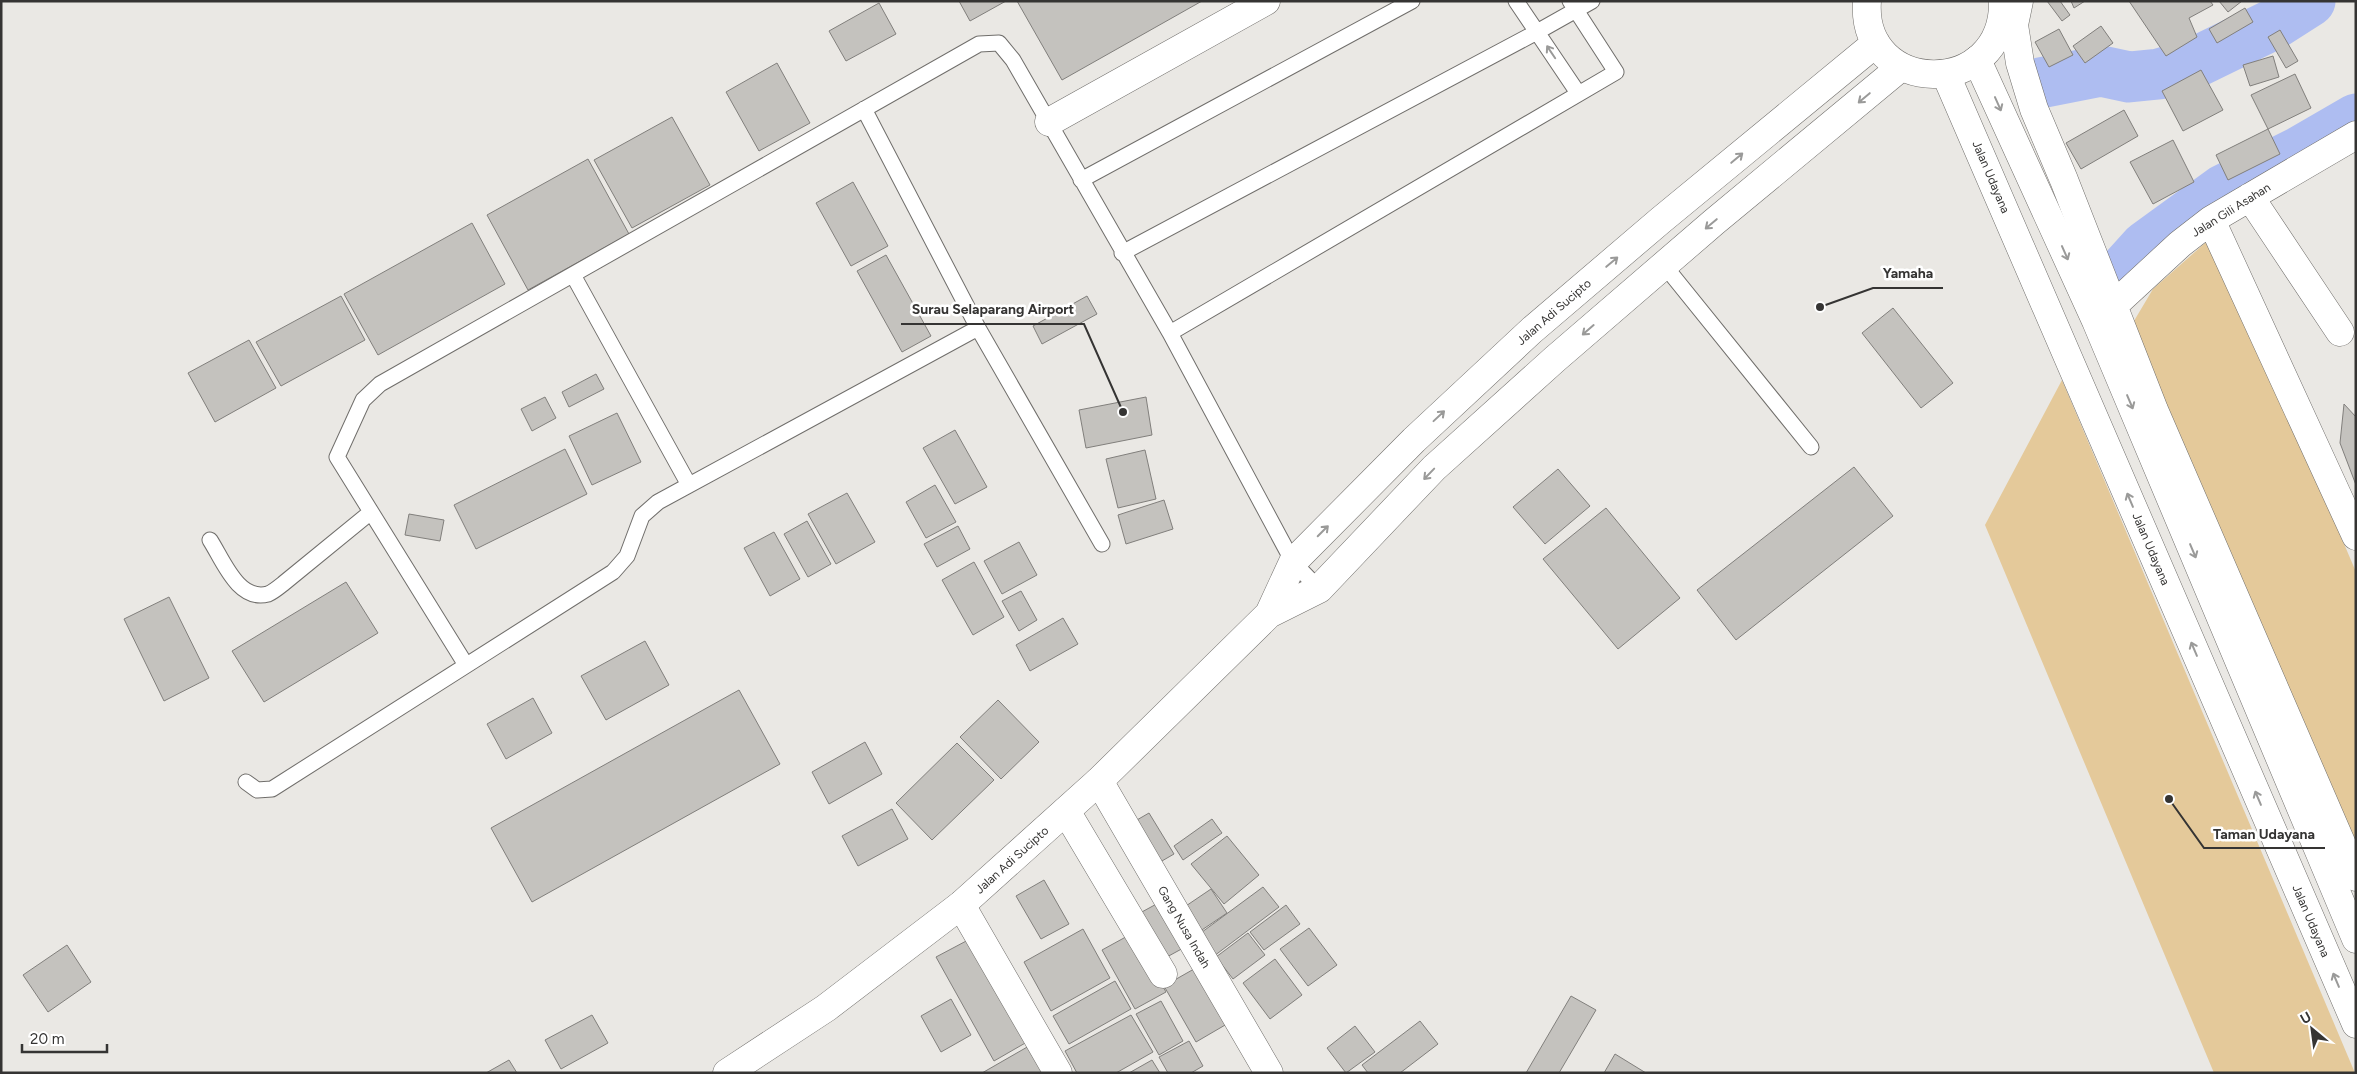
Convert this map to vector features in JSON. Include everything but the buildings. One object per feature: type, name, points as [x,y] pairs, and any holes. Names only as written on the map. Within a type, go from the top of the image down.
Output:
[{"type":"main road","points":[[1049,122],[1266,1]]},
{"type":"main road","points":[[1867,1],[1868,22],[1876,43],[1883,52],[1901,67],[1923,74],[1957,72],[1977,60],[1998,34],[2003,13],[2003,1]]},
{"type":"main road","points":[[2019,1],[2014,25],[2020,63],[2034,109],[2105,313],[2356,939]]},
{"type":"main road","name":"Jalan Adi Sucipto","points":[[1269,614],[1293,562],[1414,440],[1532,330],[1661,220],[1876,43]]},
{"type":"main road","points":[[1977,60],[2154,410],[2356,877]]},
{"type":"main road","name":"Jalan Adi Sucipto","points":[[727,1073],[826,1008],[970,919],[1066,811],[1099,782],[1269,614],[1319,589],[1434,468],[1664,265],[1901,67]]},
{"type":"main road","name":"Jalan Udayana","points":[[1946,74],[2356,1024]]},
{"type":"main road","name":"Jalan Gili Asahan","points":[[2105,313],[2180,244],[2211,220],[2356,136]]},
{"type":"main road","points":[[2250,197],[2340,332]]},
{"type":"main road","points":[[2211,220],[2356,536]]},
{"type":"main road","name":"Gang Nusa Indah","points":[[1099,782],[1269,1073]]},
{"type":"main road","points":[[1066,811],[1163,974]]},
{"type":"main road","points":[[970,919],[1058,1073]]},
{"type":"lane","points":[[1081,180],[1412,1]]},
{"type":"lane","points":[[1516,1],[1578,93]]},
{"type":"lane","points":[[1122,253],[1537,32],[1572,6],[1592,1]]},
{"type":"lane","points":[[1170,333],[1616,72],[1572,6]]},
{"type":"lane","points":[[466,665],[337,457],[363,400],[380,384],[979,44],[999,43],[1013,60],[1122,253],[1170,333],[1293,562],[1319,589]]},
{"type":"lane","points":[[864,109],[978,328],[1102,544]]},
{"type":"lane","points":[[1664,265],[1811,447]]},
{"type":"lane","points":[[573,275],[689,485]]},
{"type":"lane","points":[[246,782],[257,790],[272,789],[613,572],[627,556],[642,516],[652,506],[978,328]]},
{"type":"lane","points":[[210,540],[239,587],[252,595],[268,594],[371,512]]},
{"type":"shaded area","points":[[2213,236],[2356,572],[2356,866],[2128,331],[2153,289]]},
{"type":"shaded area","points":[[2062,380],[2355,1073],[2214,1073],[1985,525]]},
{"type":"waterway","points":[[2040,83],[2101,71],[2129,77],[2159,74],[2190,65],[2274,24],[2310,1]]},
{"type":"waterway","points":[[2116,279],[2146,246],[2223,190],[2299,152],[2356,119]]},
{"type":"place","name":"Yamaha","points":[[1820,307]]},
{"type":"place","name":"Surau Selaparang Airport","points":[[1123,412]]},
{"type":"place","name":"Taman Udayana","points":[[2169,799]]}]
